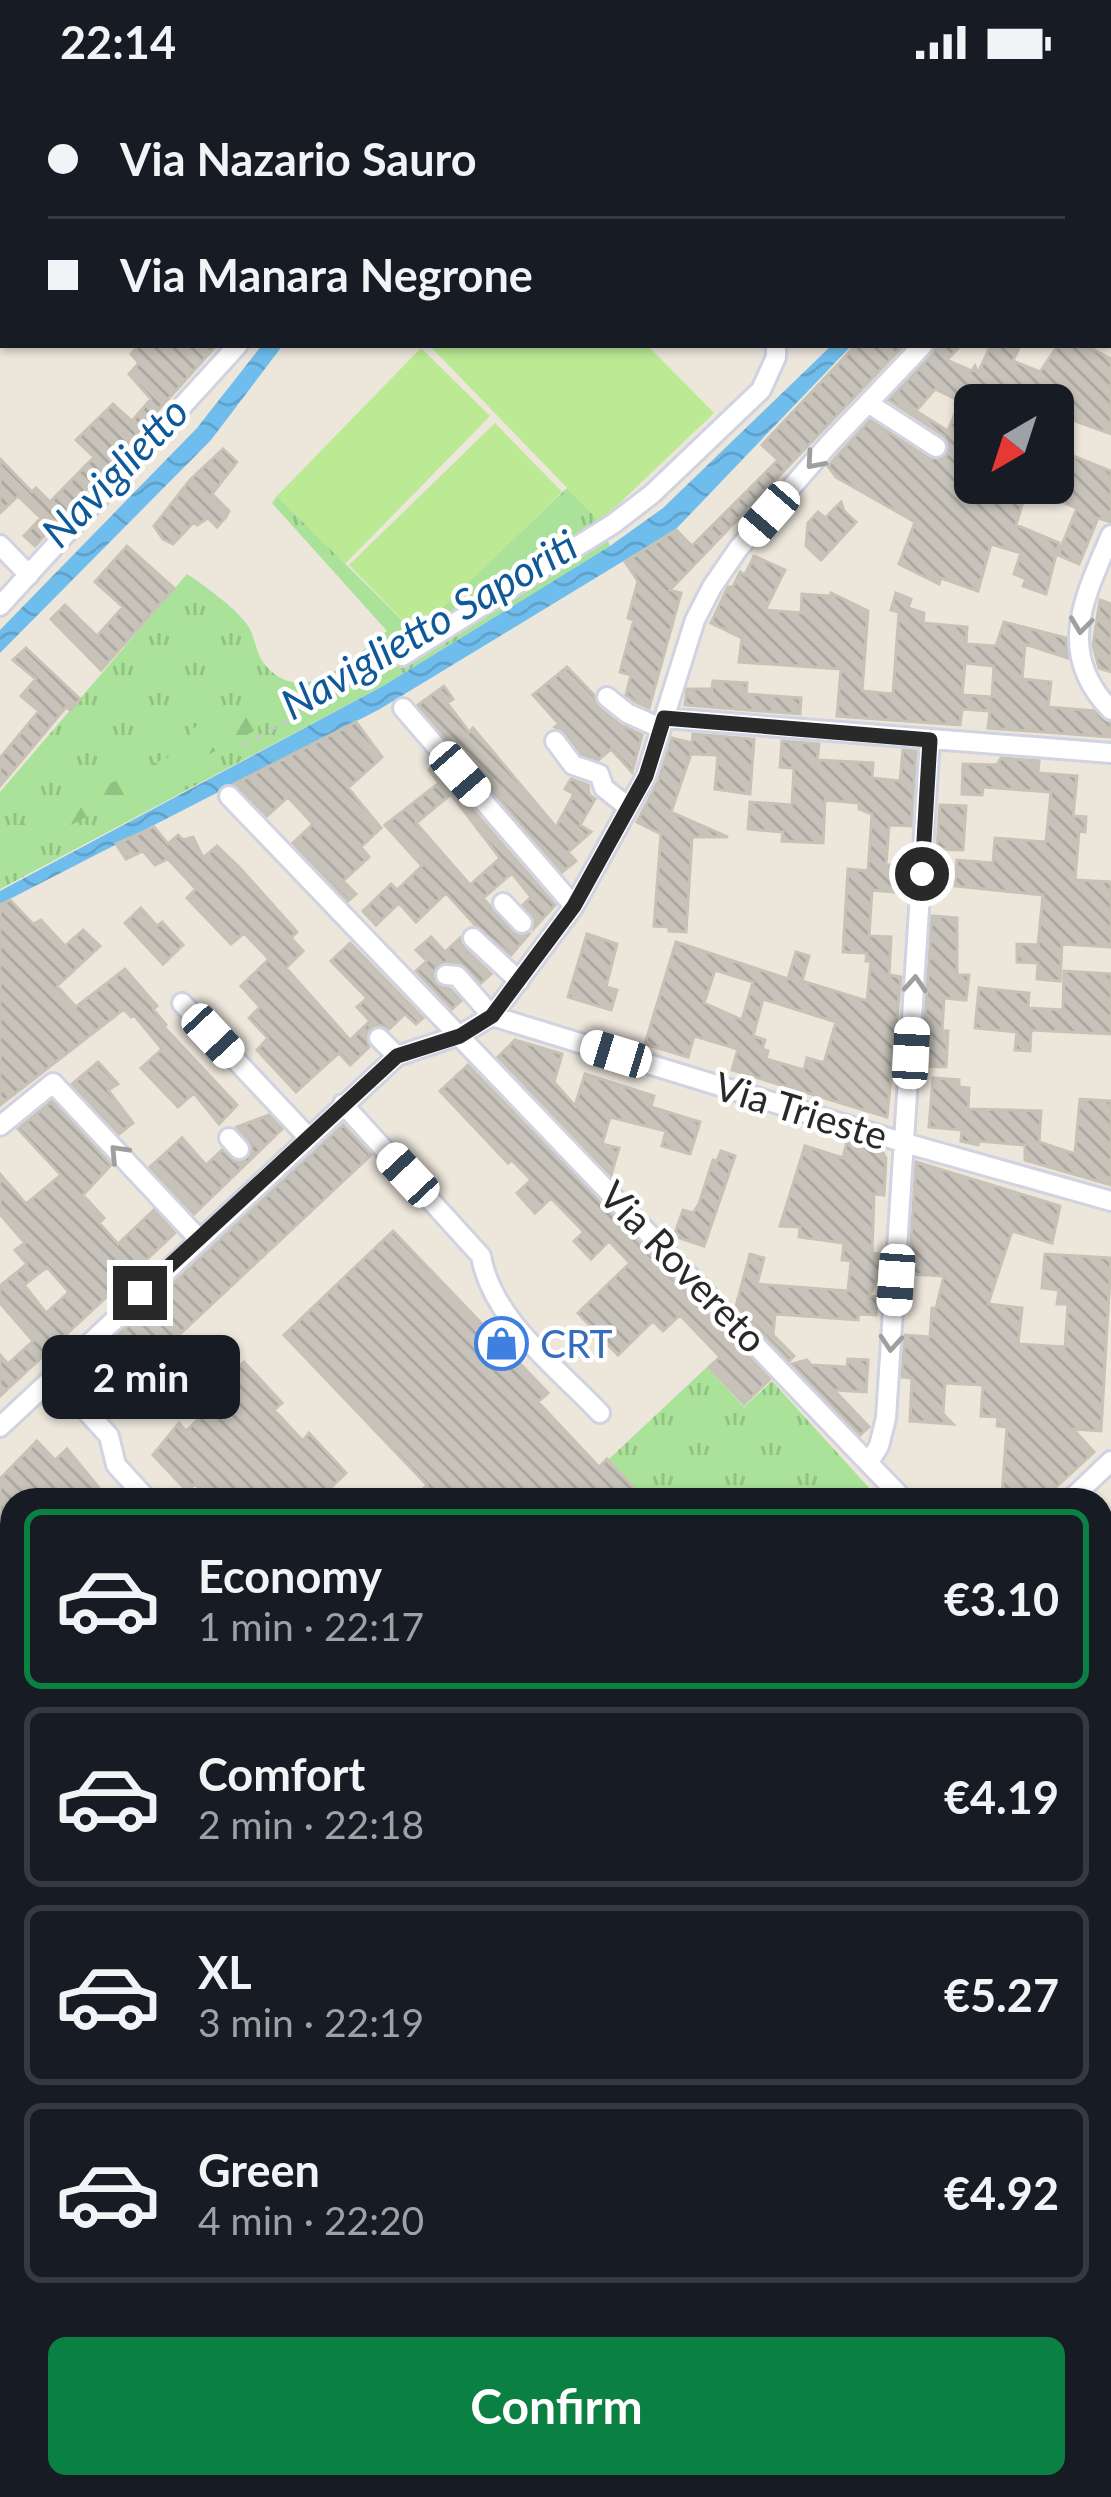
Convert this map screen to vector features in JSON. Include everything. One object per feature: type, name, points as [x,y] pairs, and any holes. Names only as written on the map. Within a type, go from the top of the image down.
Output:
[{"type":"street","points":[[0,606],[235,348]]},
{"type":"street","points":[[402,656],[613,524],[652,494],[761,390],[770,375],[775,348]]},
{"type":"street","points":[[0,1426],[397,1056],[460,1036],[492,1016],[519,981],[532,934],[574,906],[646,776],[695,620],[712,586],[738,549],[919,348]]},
{"type":"street","points":[[868,403],[936,447]]},
{"type":"street","points":[[1111,535],[1078,622],[1083,669],[1095,694],[1111,710]]},
{"type":"street","points":[[0,545],[29,575]]},
{"type":"street","points":[[607,697],[627,713],[662,723],[1111,752]]},
{"type":"street","points":[[403,708],[574,906]]},
{"type":"street","points":[[869,1462],[880,1447],[886,1418],[930,740]]},
{"type":"street","points":[[555,741],[573,765],[599,774],[604,788],[628,807]]},
{"type":"street","name":"Via Rovereto","points":[[230,796],[893,1488]]},
{"type":"street","points":[[502,902],[532,934]]},
{"type":"street","points":[[473,938],[519,981]]},
{"type":"street","points":[[446,975],[457,976],[492,1016]]},
{"type":"street","points":[[182,1003],[308,1136]]},
{"type":"street","name":"Via Trieste","points":[[492,1016],[1111,1201]]},
{"type":"street","points":[[379,1038],[397,1056]]},
{"type":"street","points":[[0,1126],[52,1083],[198,1238]]},
{"type":"street","points":[[343,1104],[481,1256],[484,1277],[497,1305],[600,1413]]},
{"type":"street","points":[[240,1149],[266,1175]]},
{"type":"street","points":[[53,1375],[109,1436],[116,1465],[137,1488]]},
{"type":"street","points":[[1083,1488],[1111,1461]]},
{"type":"path","points":[[242,746],[402,656]]},
{"type":"green space","points":[[421,348],[490,416],[345,564],[277,496]]},
{"type":"green space","points":[[432,348],[650,348],[714,413],[600,522]]},
{"type":"green space","points":[[495,423],[562,492],[416,634],[349,565]]},
{"type":"green space","points":[[567,488],[600,522],[610,546],[383,686],[0,889],[0,792],[187,574],[240,616],[266,666],[297,683],[329,674],[387,631],[272,503],[277,496],[415,633]]},
{"type":"green space","points":[[257,710],[258,729],[28,847],[4,831],[184,750],[183,739],[204,719],[223,722]]},
{"type":"green space","points":[[707,1367],[744,1407],[772,1381],[869,1488],[636,1488],[609,1459]]},
{"type":"water","points":[[260,348],[281,348],[211,440],[0,653],[0,630],[197,428]]},
{"type":"water","points":[[829,348],[849,348],[676,529],[380,709],[0,904],[0,891],[383,686],[610,546],[663,508]]},
{"type":"building","points":[[136,348],[214,348],[35,546],[24,536],[41,518],[18,496],[0,513],[0,459],[32,492],[36,488],[50,502],[94,457],[76,440],[113,404],[132,421],[151,399],[129,374],[139,363],[131,354]]},
{"type":"building","points":[[853,348],[901,348],[670,590],[681,593],[649,708],[626,695],[631,675],[620,672],[634,620],[628,618],[638,581],[625,562],[676,530],[692,546],[778,460],[762,445]]},
{"type":"building","points":[[935,348],[958,348],[947,360],[972,371],[975,366],[978,373],[990,348],[1019,348],[1013,361],[1040,372],[1056,348],[1091,348],[1111,359],[1111,434],[1074,421],[1074,384],[954,384],[954,398],[935,389],[916,411],[948,431],[954,416],[954,504],[1022,504],[1016,525],[1059,543],[1046,594],[1023,586],[1026,579],[1014,574],[1021,553],[991,544],[978,591],[941,578],[939,584],[899,564],[915,522],[836,477],[828,466],[870,420],[930,459],[947,455],[944,436],[889,400]]},
{"type":"building","points":[[223,449],[237,462],[212,494],[229,511],[226,517],[217,527],[208,518],[197,525],[194,522],[173,544],[163,539],[154,526],[190,480]]},
{"type":"building","points":[[1074,456],[1111,471],[1111,522],[1098,518],[1079,564],[1058,555],[1077,508],[1067,504],[1074,504]]},
{"type":"building","points":[[841,502],[856,522],[821,560],[806,546],[808,523],[818,512],[825,518]]},
{"type":"building","points":[[127,546],[174,588],[101,670],[51,619],[65,605],[97,636],[123,607],[95,582]]},
{"type":"building","points":[[754,556],[785,570],[765,610],[801,613],[802,594],[831,593],[868,611],[862,691],[893,694],[899,612],[891,610],[896,593],[911,599],[908,608],[924,613],[923,623],[967,627],[966,644],[996,646],[1004,622],[1066,638],[1068,658],[1025,644],[1022,679],[1051,682],[1048,707],[1095,711],[1111,723],[1111,737],[988,728],[990,711],[962,709],[960,725],[837,716],[841,669],[739,662],[742,638],[711,623],[728,587],[733,587],[740,572],[745,575]],"holes":[[[965,663],[994,666],[992,697],[962,695]]]},
{"type":"building","points":[[1100,600],[1111,604],[1111,672],[1099,668],[1093,645]]},
{"type":"building","points":[[26,648],[80,699],[70,710],[66,707],[0,786],[0,758],[39,711],[21,696],[36,679],[13,660]]},
{"type":"building","points":[[567,667],[594,695],[599,708],[642,735],[632,772],[611,749],[598,760],[581,754],[533,695]]},
{"type":"building","points":[[713,681],[747,683],[746,694],[801,698],[800,714],[685,705],[687,689],[712,689]]},
{"type":"building","points":[[444,686],[453,699],[447,703],[469,732],[473,728],[556,827],[574,794],[565,789],[571,779],[588,785],[595,799],[580,825],[591,832],[568,852],[576,861],[562,872],[418,705]]},
{"type":"building","points":[[356,722],[382,757],[348,788],[381,828],[361,847],[369,857],[343,881],[356,894],[348,901],[293,843],[313,824],[288,797],[267,816],[234,784]]},
{"type":"building","points":[[693,734],[754,739],[750,794],[715,789],[718,755],[691,754],[671,812],[728,837],[692,837],[686,932],[669,931],[669,927],[654,926],[661,834],[637,822],[658,782],[672,738],[692,743]]},
{"type":"building","points":[[782,741],[819,744],[817,760],[873,763],[872,778],[900,781],[903,750],[916,751],[911,826],[889,825],[886,865],[897,865],[895,892],[872,890],[869,936],[891,937],[889,975],[901,977],[887,1117],[732,1070],[738,1049],[694,1036],[688,1057],[645,1044],[676,942],[788,979],[796,952],[809,956],[802,981],[867,1001],[871,961],[866,961],[867,953],[843,952],[848,869],[868,871],[872,814],[859,809],[859,803],[825,800],[823,843],[782,841],[783,832],[748,829],[750,802],[792,805],[794,768],[780,767]],"holes":[[[715,970],[753,982],[742,1020],[704,1003]],[[763,999],[836,1022],[824,1063],[807,1058],[804,1070],[766,1059],[765,1040],[753,1036]]]},
{"type":"building","points":[[1001,758],[1039,761],[1038,773],[1077,776],[1073,816],[1086,817],[1085,832],[1079,831],[1075,880],[1111,882],[1111,947],[1062,944],[1060,981],[1037,979],[1038,963],[1017,962],[1017,944],[1038,945],[1043,895],[955,886],[957,860],[993,863],[995,838],[1046,842],[1051,792],[983,787],[982,795],[962,794],[963,764],[997,765]]},
{"type":"building","points":[[434,765],[555,905],[534,928],[535,919],[523,905],[531,897],[512,873],[483,898],[513,933],[529,934],[511,955],[446,893],[416,922],[399,903],[376,925],[363,911],[391,884],[397,890],[422,866],[385,825],[439,783],[429,770]],"holes":[[[451,794],[500,858],[470,885],[416,823]]]},
{"type":"building","points":[[940,805],[966,806],[963,850],[937,849]]},
{"type":"building","points":[[154,827],[168,844],[178,835],[183,840],[193,837],[203,858],[217,846],[239,867],[297,932],[291,938],[303,951],[286,968],[350,1040],[370,1021],[357,1007],[367,998],[331,961],[350,943],[423,1018],[416,1024],[405,1014],[389,1029],[370,1028],[369,1047],[350,1065],[339,1053],[296,1092],[257,1050],[268,1038],[249,1018],[260,1007],[241,986],[269,959],[244,933],[231,944],[187,898],[196,889],[168,859],[155,865],[143,851],[126,859],[116,844]]},
{"type":"building","points":[[10,900],[33,924],[41,920],[65,946],[83,930],[100,946],[57,986],[76,1007],[125,969],[157,1006],[153,1009],[164,1027],[237,1105],[219,1124],[194,1093],[178,1107],[141,1068],[162,1049],[124,1009],[0,1105],[0,905]]},
{"type":"building","points":[[141,908],[183,945],[163,964],[125,923]]},
{"type":"building","points":[[932,916],[957,918],[957,975],[969,975],[966,1000],[944,998],[946,1067],[922,1066]]},
{"type":"building","points":[[587,934],[617,944],[606,987],[617,990],[611,1010],[568,997]]},
{"type":"building","points":[[431,937],[445,952],[460,938],[491,974],[481,983],[460,963],[436,966],[434,982],[461,1001],[452,1009],[416,971],[427,961],[416,950]]},
{"type":"building","points":[[1064,971],[1111,974],[1111,1034],[1031,1030],[1030,1051],[1015,1050],[1017,1032],[975,1028],[979,988],[1029,993],[1028,1008],[1063,1010]]},
{"type":"building","points":[[515,1040],[562,1054],[554,1082],[575,1106],[585,1074],[654,1096],[651,1107],[700,1122],[690,1154],[662,1146],[666,1131],[610,1117],[602,1144],[619,1148],[611,1175],[498,1057]]},
{"type":"building","points":[[98,1062],[118,1084],[108,1090],[133,1123],[119,1134],[72,1084]]},
{"type":"building","points":[[468,1065],[770,1379],[744,1404],[709,1367],[720,1357],[680,1315],[663,1331],[653,1321],[618,1355],[578,1313],[630,1263],[609,1241],[591,1259],[574,1241],[584,1232],[551,1198],[535,1213],[517,1193],[531,1180],[512,1160],[508,1163],[440,1091]]},
{"type":"building","points":[[933,1078],[959,1080],[959,1087],[969,1088],[968,1109],[1041,1111],[1039,1142],[1075,1154],[1080,1099],[1111,1101],[1111,1185],[1025,1160],[1025,1145],[979,1141],[978,1145],[961,1141],[962,1130],[929,1127]]},
{"type":"building","points":[[52,1101],[111,1165],[83,1195],[104,1218],[99,1223],[118,1244],[154,1210],[175,1233],[0,1396],[0,1355],[8,1364],[33,1341],[0,1303],[0,1286],[27,1264],[15,1250],[25,1243],[0,1214],[0,1174],[26,1204],[61,1175],[18,1129]],"holes":[[[47,1267],[69,1292],[46,1313],[24,1285]]]},
{"type":"building","points":[[269,1115],[282,1129],[194,1214],[150,1167],[182,1138],[206,1165],[222,1150],[243,1162],[252,1147],[237,1127]]},
{"type":"building","points":[[343,1125],[371,1155],[117,1393],[88,1363]]},
{"type":"building","points":[[847,1141],[882,1151],[886,1158],[884,1195],[874,1194],[872,1253],[881,1254],[879,1277],[869,1296],[878,1297],[876,1315],[858,1314],[858,1320],[775,1314],[773,1335],[794,1356],[789,1361],[736,1306],[750,1254],[764,1258],[757,1284],[848,1291],[851,1261],[842,1260],[844,1243],[799,1237],[800,1227],[780,1226],[805,1146],[843,1158]]},
{"type":"building","points":[[721,1151],[735,1156],[704,1246],[674,1236],[683,1210],[693,1213],[699,1204],[713,1160],[717,1161]]},
{"type":"building","points":[[916,1162],[1060,1206],[1052,1243],[1012,1231],[988,1304],[1022,1308],[1018,1344],[1065,1347],[1068,1304],[1057,1304],[1059,1290],[1042,1288],[1045,1254],[1111,1258],[1101,1431],[1073,1429],[1094,1452],[1055,1488],[1002,1488],[1007,1427],[997,1426],[998,1417],[981,1416],[983,1385],[945,1383],[943,1414],[953,1424],[910,1421],[912,1378],[902,1377],[905,1335],[930,1337],[932,1308],[936,1308],[944,1276],[909,1274]]},
{"type":"building","points":[[393,1231],[548,1393],[538,1402],[599,1467],[607,1459],[634,1488],[424,1488],[427,1485],[284,1335]]},
{"type":"building","points":[[848,1359],[868,1360],[866,1392],[834,1390],[869,1427],[860,1435],[792,1364],[807,1360],[811,1365],[847,1367]]},
{"type":"building","points":[[244,1362],[282,1403],[274,1410],[303,1441],[309,1433],[346,1473],[330,1488],[199,1488],[195,1484],[184,1488],[153,1455],[179,1423],[186,1431],[221,1397],[215,1391]]},
{"type":"building","points":[[37,1441],[55,1460],[67,1449],[99,1488],[0,1488],[0,1479]]},
{"type":"place","name":"CRT","points":[[501,1344]]},
{"type":"route","points":[[140,1293],[397,1056],[460,1036],[492,1016],[574,906],[646,776],[664,718],[930,740],[922,874]]},
{"type":"water label","name":"Naviglietto","points":[[115,472]]},
{"type":"water label","name":"Naviglietto Saporiti","points":[[429,625]]}]
